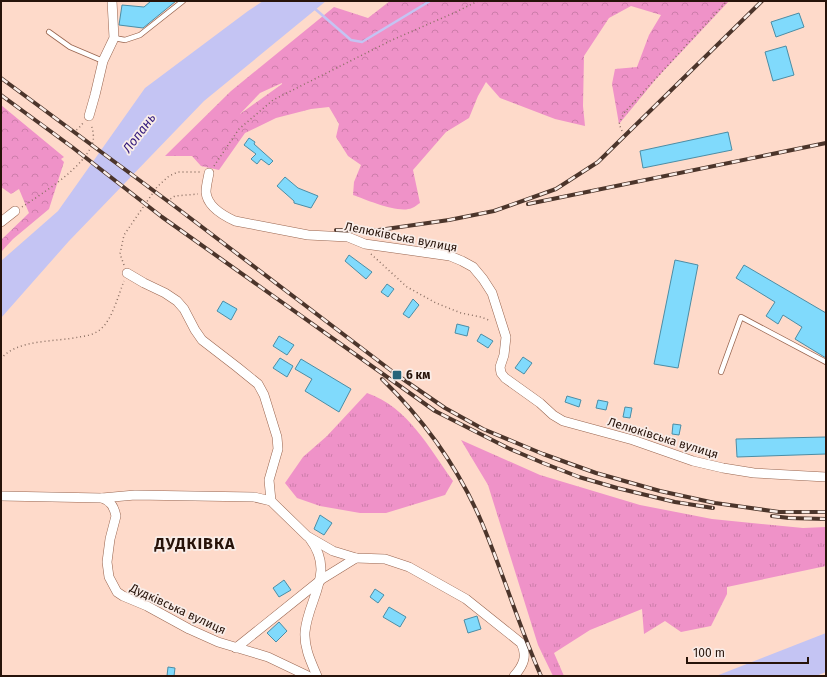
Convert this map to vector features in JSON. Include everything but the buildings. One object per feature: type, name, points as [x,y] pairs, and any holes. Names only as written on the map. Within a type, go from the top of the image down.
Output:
[{"type":"street","points":[[89,116],[103,61],[114,38],[112,1]]},
{"type":"street","points":[[206,193],[209,172]]},
{"type":"street","name":"Лелюківська вулиця","points":[[206,193],[210,202],[217,210],[226,217],[235,221],[308,235],[348,238],[366,244],[450,256],[473,267],[492,293],[506,337],[504,355],[500,367],[501,373],[505,378],[540,402],[553,415],[563,421],[632,440],[694,461],[723,468],[754,473],[826,477]]},
{"type":"street","points":[[1,222],[15,211]]},
{"type":"street","points":[[127,273],[166,293],[177,301],[184,309],[194,330],[202,340],[258,384],[264,395],[277,437],[278,449],[269,480],[271,501]]},
{"type":"street","points":[[1,496],[102,498],[136,495],[254,497],[271,501],[308,536],[333,551],[356,558],[385,559],[409,568],[466,599],[521,643],[525,655],[521,668],[514,676]]},
{"type":"street","name":"Дудківська вулиця","points":[[102,498],[108,500],[112,504],[116,516],[110,539],[107,562],[109,577],[117,592],[122,596],[147,606],[189,629],[218,642],[268,657],[308,676]]},
{"type":"street","points":[[308,536],[316,550],[321,565],[320,581],[309,613],[305,633],[305,642],[309,659],[317,676]]},
{"type":"street","points":[[236,648],[320,581],[356,558]]},
{"type":"lane","points":[[114,38],[125,40],[140,35],[183,1]]},
{"type":"lane","points":[[49,32],[70,47],[103,61]]},
{"type":"lane","points":[[721,372],[740,317],[826,362]]},
{"type":"path","points":[[1,359],[11,350],[25,345],[74,339],[101,330],[108,320],[127,273],[120,254],[124,235],[157,186],[169,176],[178,172],[209,172],[239,129],[273,100],[392,40],[478,1]]},
{"type":"path","points":[[622,131],[619,124],[624,113],[727,1]]},
{"type":"path","points":[[15,211],[81,163],[92,142],[94,131],[89,116]]},
{"type":"path","points":[[73,132],[78,129]]},
{"type":"path","points":[[167,201],[175,196],[206,193]]},
{"type":"path","points":[[366,244],[372,255],[413,290],[436,303],[461,314],[481,317],[502,325]]},
{"type":"green space","points":[[390,1],[729,1],[656,79],[619,124],[612,84],[615,69],[637,67],[649,35],[661,15],[631,6],[609,18],[584,56],[583,106],[585,126],[555,119],[500,98],[486,82],[478,96],[469,118],[446,132],[413,170],[420,203],[412,208],[391,208],[353,195],[354,182],[361,165],[348,156],[336,137],[339,124],[329,107],[311,109],[276,118],[245,133],[219,170],[201,166],[192,156],[165,156],[231,91],[334,7],[368,18]],"holes":[[[282,84],[240,114],[260,93]]]},
{"type":"green space","points":[[1,105],[64,157],[61,159],[64,162],[49,209],[13,239],[1,252],[1,240],[29,213],[19,189],[11,194],[1,187]]},
{"type":"green space","points":[[367,393],[381,399],[394,408],[406,418],[426,442],[453,481],[445,495],[386,513],[360,513],[320,506],[297,498],[285,483],[303,457],[327,436]]},
{"type":"green space","points":[[461,440],[540,475],[640,505],[712,519],[803,528],[826,527],[826,566],[727,587],[727,594],[711,626],[681,632],[665,621],[644,634],[642,609],[590,630],[554,653],[564,676],[553,676],[538,645],[488,485]]},
{"type":"water","name":"Лопань","points":[[263,1],[326,1],[204,101],[69,241],[1,318],[1,261],[58,211],[145,88]]},
{"type":"water","points":[[826,633],[826,672],[816,676],[716,676]]},
{"type":"waterway","points":[[314,8],[351,40],[362,42],[430,1]]},
{"type":"railway","points":[[336,230],[372,231],[449,220],[494,211],[556,189],[598,162],[762,1]]},
{"type":"railway","points":[[1,78],[173,205],[397,375],[445,408],[483,429],[543,454],[596,473],[660,491],[715,503],[779,512],[826,512]]},
{"type":"railway","points":[[1,95],[72,147],[162,217],[435,411],[508,448],[579,477],[675,502],[713,508]]},
{"type":"railway","points":[[528,204],[826,143]]},
{"type":"railway","points":[[382,379],[426,428],[463,483],[482,523],[525,638],[541,676]]},
{"type":"railway","points":[[772,516],[826,519]]},
{"type":"place","name":"6 км","points":[[397,375]]},
{"type":"district","name":"ДУДКІВКА","points":[[195,543]]}]
